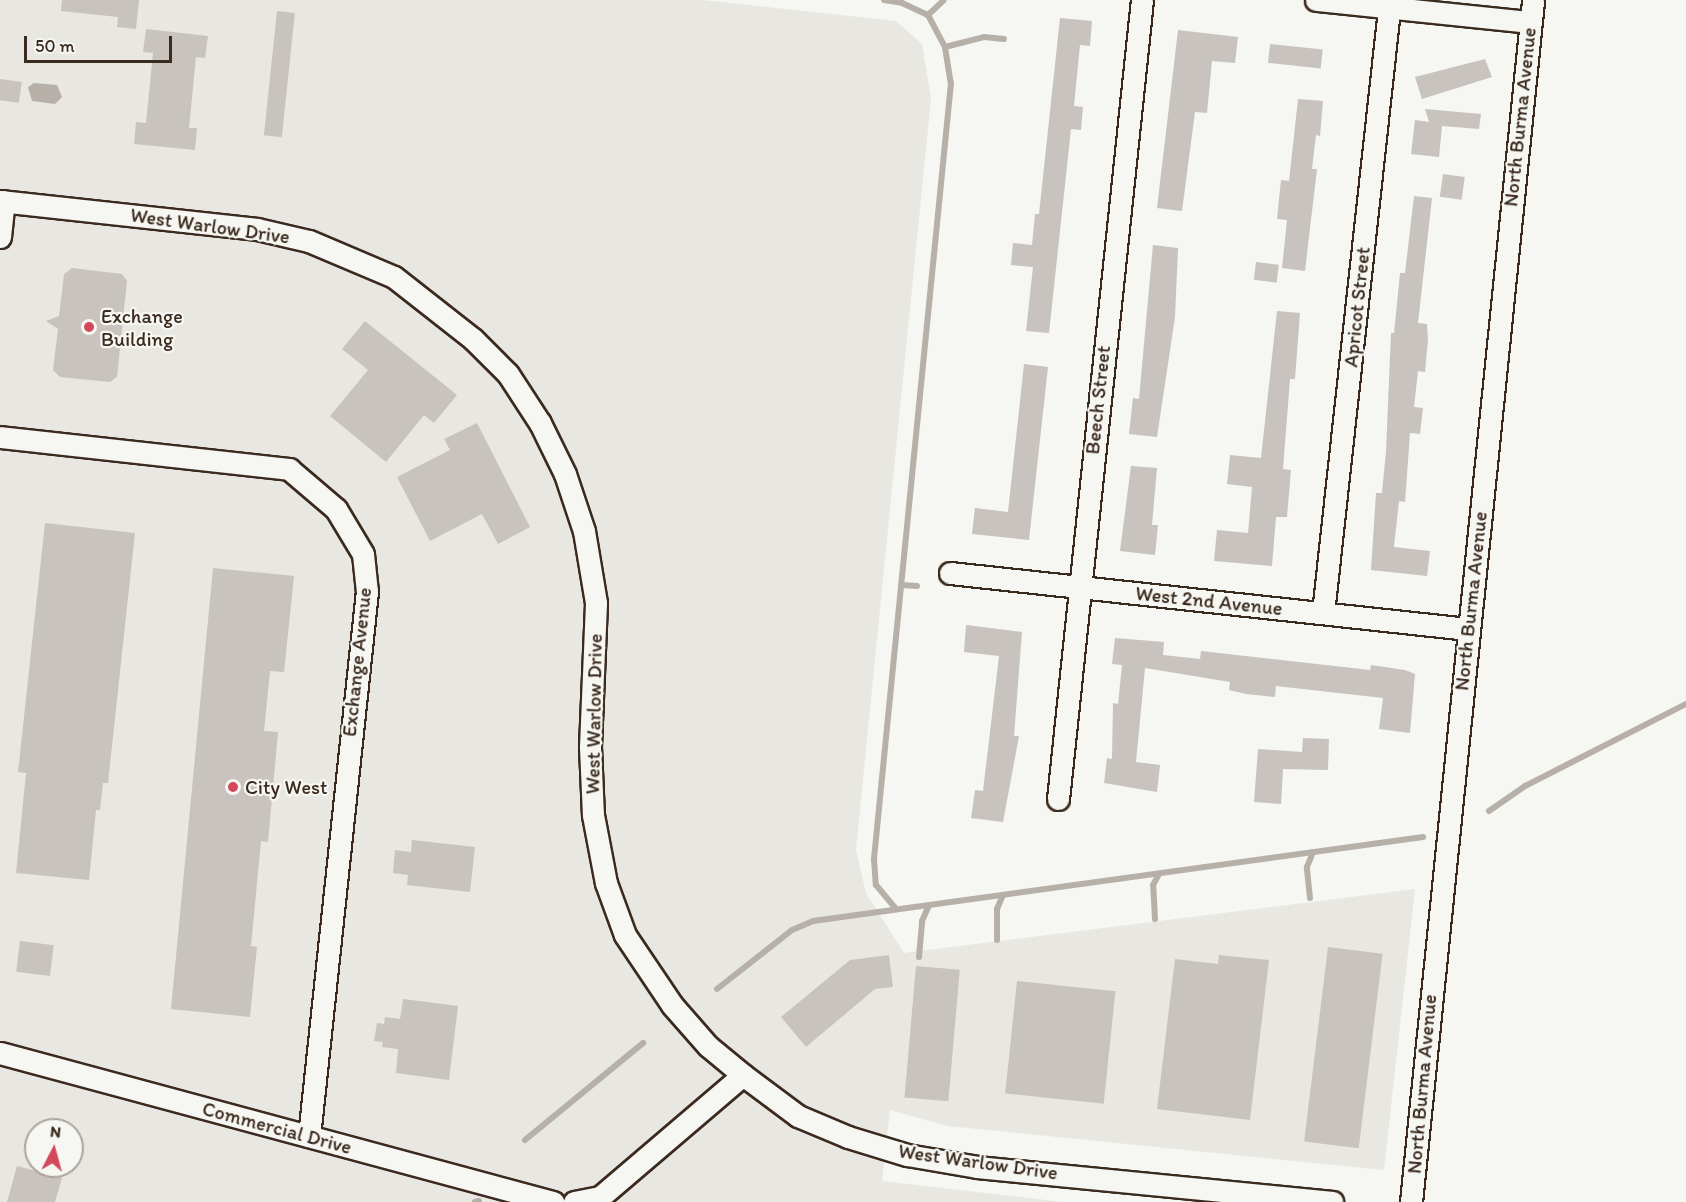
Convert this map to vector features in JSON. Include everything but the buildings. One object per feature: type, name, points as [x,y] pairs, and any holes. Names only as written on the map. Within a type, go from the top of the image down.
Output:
[{"type":"street","name":"Beech Street","points":[[1058,800],[1077,587],[1142,0]]},
{"type":"street","points":[[1316,0],[1389,4],[1530,22]]},
{"type":"street","name":"North Burma Avenue","points":[[1412,1202],[1533,0]]},
{"type":"street","name":"Apricot Street","points":[[1323,613],[1389,4]]},
{"type":"street","points":[[0,237],[2,201]]},
{"type":"street","name":"West Warlow Drive","points":[[2,201],[257,229],[309,241],[394,277],[474,339],[508,374],[540,423],[565,474],[584,531],[596,603],[590,747],[593,815],[606,883],[625,935],[672,1005],[708,1046],[743,1075],[798,1116],[848,1137],[907,1155],[977,1167],[1332,1202]]},
{"type":"street","name":"Exchange Avenue","points":[[0,437],[289,469],[336,509],[363,554],[367,591],[309,1136]]},
{"type":"street","name":"West 2nd Avenue","points":[[950,573],[1468,629]]},
{"type":"street","name":"Commercial Drive","points":[[0,1053],[553,1202]]},
{"type":"street","points":[[574,1202],[607,1192],[743,1075]]},
{"type":"shaded area","points":[[0,0],[703,0],[896,21],[922,44],[931,98],[856,850],[866,893],[904,953],[1415,889],[1384,1170],[948,1126],[890,1110],[882,1181],[1063,1202],[0,1202]]},
{"type":"shaded area","points":[[34,83],[57,85],[62,97],[55,104],[32,101],[28,87]]},
{"type":"waterway","points":[[884,0],[902,3],[928,15],[945,47],[951,83],[874,859],[876,885],[896,909]]},
{"type":"waterway","points":[[928,15],[943,1]]},
{"type":"waterway","points":[[945,47],[984,37],[1004,39]]},
{"type":"waterway","points":[[902,585],[917,586]]},
{"type":"waterway","points":[[1489,811],[1525,786],[1686,704]]},
{"type":"waterway","points":[[717,989],[792,930],[813,921],[1423,837]]},
{"type":"waterway","points":[[1310,898],[1307,867],[1313,852]]},
{"type":"waterway","points":[[1155,919],[1153,885],[1159,874]]},
{"type":"waterway","points":[[997,940],[997,909],[1003,895]]},
{"type":"waterway","points":[[919,957],[922,921],[929,905]]},
{"type":"waterway","points":[[525,1140],[643,1043]]},
{"type":"waterway","points":[[475,1202],[479,1201]]},
{"type":"place","name":"Exchange Building","points":[[89,327]]},
{"type":"place","name":"City West","points":[[233,787]]}]
